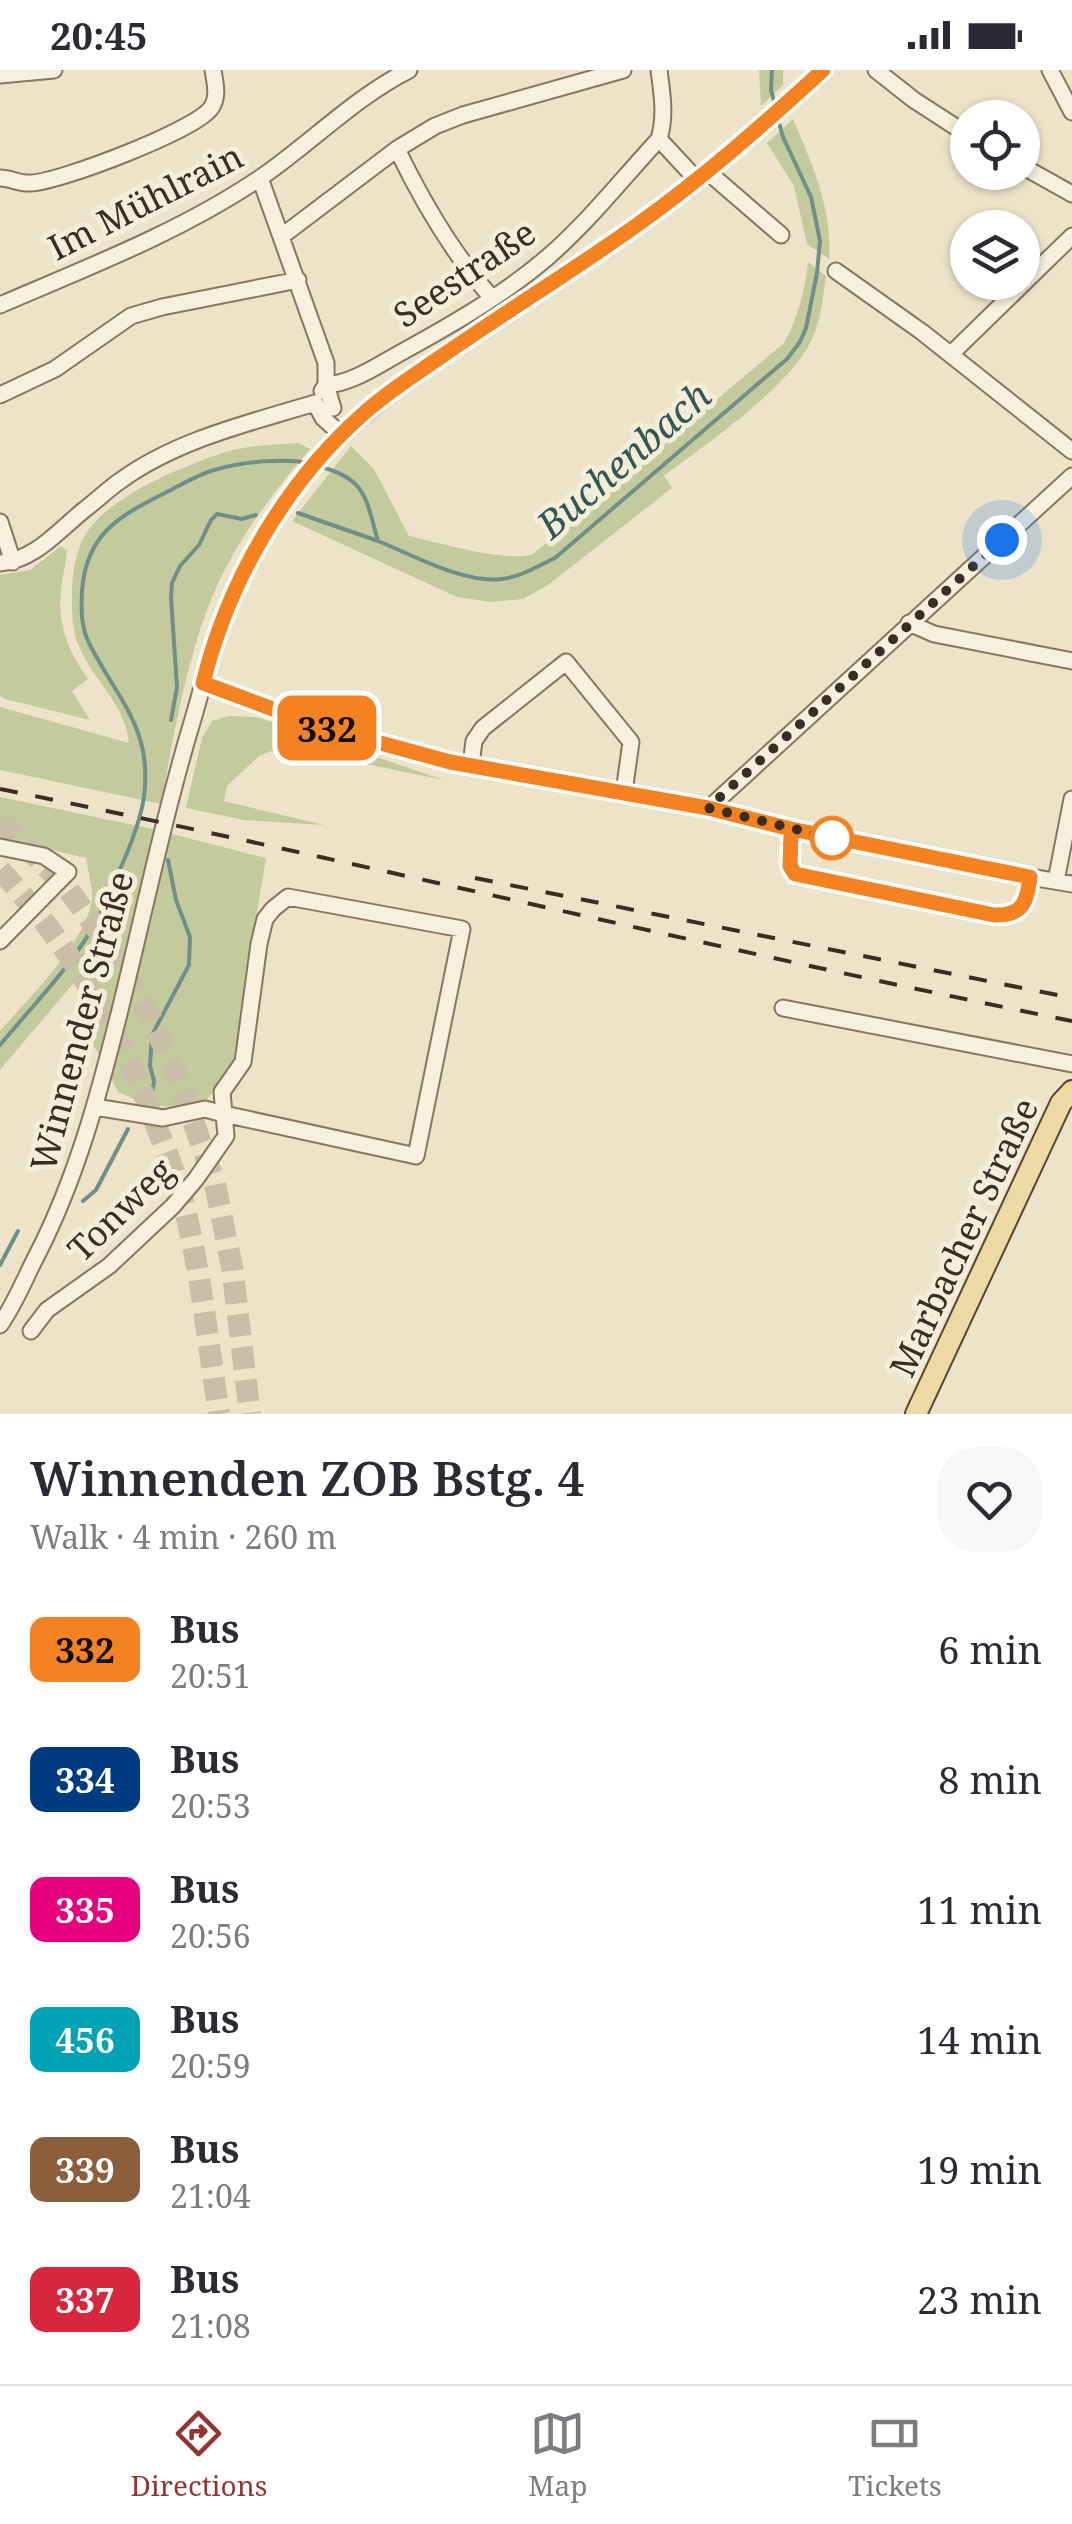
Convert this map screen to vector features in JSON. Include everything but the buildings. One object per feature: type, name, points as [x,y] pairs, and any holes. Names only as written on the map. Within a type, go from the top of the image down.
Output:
[{"type":"main road","name":"Marbacher Straße","points":[[916,1414],[1053,1119],[1072,1091]]},
{"type":"street","points":[[0,76],[54,70]]},
{"type":"street","points":[[0,162],[4,178],[32,183],[128,153],[208,113],[216,100],[213,70]]},
{"type":"street","name":"Im Mühlrain","points":[[0,306],[167,232],[260,178],[369,93],[408,70]]},
{"type":"street","points":[[282,236],[418,135],[463,115],[623,70]]},
{"type":"street","points":[[658,70],[664,102],[659,139],[781,235]]},
{"type":"street","name":"Winnender Straße","points":[[0,1325],[55,1219],[95,1107],[175,780],[220,625],[268,527],[326,452],[365,412],[638,224],[764,125],[823,70]]},
{"type":"street","points":[[876,70],[950,123]]},
{"type":"street","points":[[1050,70],[1072,112]]},
{"type":"street","name":"Seestraße","points":[[334,385],[418,343],[492,298],[552,253],[659,139]]},
{"type":"street","points":[[397,149],[453,250],[492,298]]},
{"type":"street","points":[[1040,176],[1072,194]]},
{"type":"street","points":[[260,178],[334,385],[332,408],[346,430]]},
{"type":"street","points":[[950,354],[1072,236]]},
{"type":"street","points":[[836,271],[950,354],[1072,451]]},
{"type":"street","points":[[0,395],[55,370],[131,316],[298,280]]},
{"type":"street","points":[[0,522],[7,563],[38,550],[119,481],[146,465],[226,430],[314,403],[334,385]]},
{"type":"street","points":[[314,403],[322,418],[346,430]]},
{"type":"street","points":[[314,403],[332,408]]},
{"type":"street","points":[[708,808],[1072,476]]},
{"type":"street","points":[[910,623],[934,634],[1072,661]]},
{"type":"street","points":[[471,765],[474,741],[483,728],[566,662],[632,742],[624,792]]},
{"type":"street","points":[[203,683],[318,726],[414,753],[708,808],[810,833],[1064,882],[1072,799]]},
{"type":"street","points":[[0,847],[44,856],[68,872],[0,941]]},
{"type":"street","name":"Tonweg","points":[[31,1331],[48,1310],[109,1266],[173,1206],[226,1136],[224,1114],[222,1092],[244,1062],[259,944],[265,919],[273,909],[288,897],[462,929],[416,1156],[224,1114]]},
{"type":"street","points":[[783,1008],[1072,1064]]},
{"type":"street","points":[[95,1107],[163,1118],[205,1109],[224,1114]]},
{"type":"green space","points":[[759,70],[783,70],[783,85],[761,106]]},
{"type":"green space","points":[[793,119],[824,205],[829,259],[807,244],[794,186],[767,143]]},
{"type":"green space","points":[[808,262],[826,276],[818,323],[803,355],[787,374],[747,412],[664,476],[672,488],[548,585],[523,599],[491,602],[457,597],[292,521],[351,446],[374,469],[409,536],[487,554],[532,555],[784,343],[800,304]]},
{"type":"green space","points":[[298,443],[310,449],[251,525],[207,610],[186,681],[161,804],[0,770],[0,707],[129,743],[115,703],[83,654],[74,628],[73,573],[89,529],[116,503],[193,464],[237,449]]},
{"type":"green space","points":[[61,546],[67,551],[60,596],[62,621],[69,645],[88,679],[72,691],[90,720],[0,695],[0,575],[30,570]]},
{"type":"green space","points":[[229,716],[280,724],[444,780],[282,747],[259,756],[227,786],[224,801],[324,825],[244,820],[186,808],[202,738],[212,721]]},
{"type":"green space","points":[[0,797],[266,858],[247,972],[239,1060],[207,1099],[179,1107],[149,1105],[118,1092],[96,1049],[80,1035],[88,966],[0,1070],[0,1031],[69,949],[89,913],[92,897],[86,858],[0,838]]},
{"type":"waterway","name":"Buchenbach","points":[[772,70],[775,105]]},
{"type":"waterway","name":"Buchenbach","points":[[321,467],[356,485],[367,503],[378,541],[439,567],[472,577],[502,579],[555,558],[787,359],[800,342],[817,273],[820,241],[811,197],[778,119]]},
{"type":"waterway","name":"Buchenbach","points":[[0,1045],[77,952],[101,913],[137,828],[144,797],[145,773],[138,733],[89,643],[83,624],[82,591],[90,555],[120,519],[201,475],[263,461],[312,464]]},
{"type":"waterway","points":[[298,513],[378,541]]},
{"type":"waterway","points":[[171,720],[177,687],[172,583],[217,514],[242,519],[256,515]]},
{"type":"waterway","points":[[151,1101],[152,1035],[189,965],[190,937],[176,900],[168,860]]},
{"type":"waterway","points":[[83,1201],[96,1190],[128,1129]]},
{"type":"waterway","points":[[0,1265],[18,1231]]},
{"type":"tunnel","points":[[0,820],[68,889],[104,939],[147,1010],[179,1080],[215,1184],[232,1267],[250,1414]]},
{"type":"tunnel","points":[[0,870],[72,960],[111,1025],[144,1094],[181,1193],[219,1414]]},
{"type":"railway","points":[[0,789],[1072,1021]]},
{"type":"railway","points":[[475,878],[1072,998]]},
{"type":"bus line","name":"332","points":[[791,834],[790,866],[795,874],[1005,916],[1016,912],[1028,895],[1030,877],[791,829],[708,808],[450,762],[318,726],[203,683],[232,595],[268,527],[307,475],[365,412],[697,180],[823,70]]},
{"type":"route","points":[[832,838],[708,808],[1002,540]]}]
